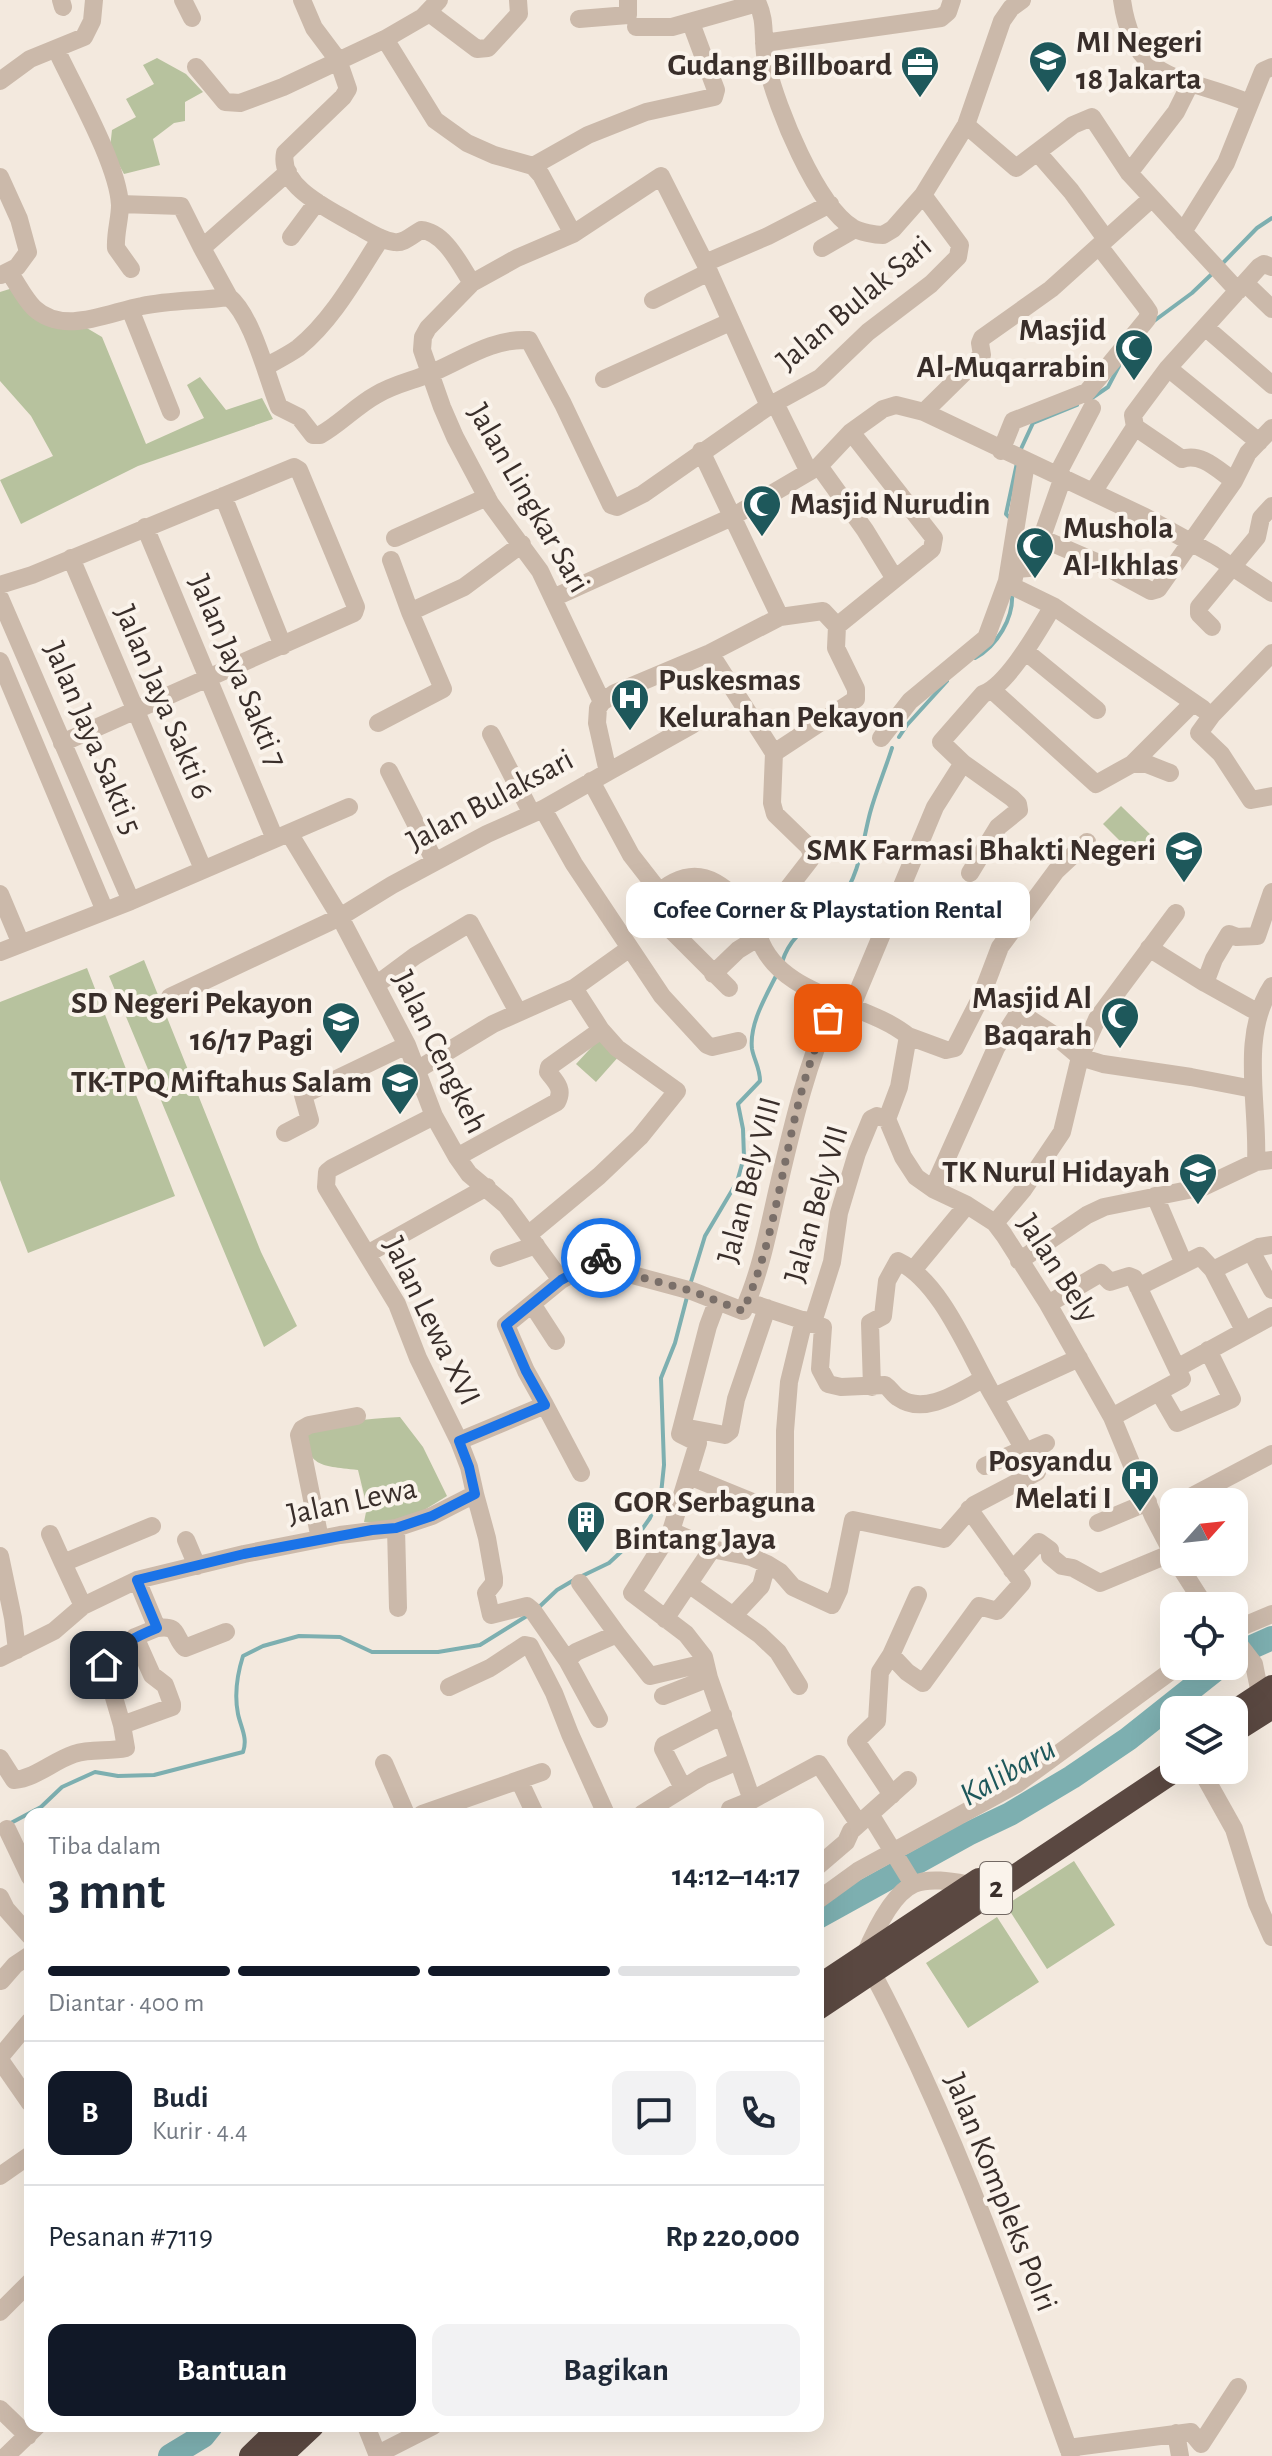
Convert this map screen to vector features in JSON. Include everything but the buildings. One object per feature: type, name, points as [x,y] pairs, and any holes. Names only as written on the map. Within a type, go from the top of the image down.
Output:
[{"type":"highway","points":[[1248,1707],[1268,1699]]},
{"type":"highway","points":[[1248,1718],[1268,1699]]},
{"type":"highway","name":"2","points":[[824,2003],[868,1964],[971,1885],[1160,1760]]},
{"type":"highway","name":"2","points":[[824,1984],[868,1964],[1160,1779]]},
{"type":"highway","points":[[251,2456],[276,2432]]},
{"type":"highway","points":[[280,2456],[306,2432]]},
{"type":"street","points":[[0,81],[30,59],[84,37],[92,21],[94,0]]},
{"type":"street","points":[[183,0],[192,18]]},
{"type":"street","points":[[302,0],[314,28],[338,60],[348,85],[347,93],[285,153],[283,158],[288,172],[304,193],[381,238],[397,243],[421,230],[433,233],[448,247],[472,283]]},
{"type":"street","points":[[196,67],[225,102],[234,104],[283,87],[385,39],[426,7],[477,49],[488,48],[519,14],[518,0]]},
{"type":"street","points":[[579,19],[628,15],[628,0]]},
{"type":"street","points":[[764,43],[941,18],[948,12],[952,0]]},
{"type":"street","name":"Jalan Bulak Sari","points":[[431,373],[486,347],[520,339],[530,341],[614,507],[643,494],[701,451],[830,370],[868,332],[919,294],[958,257],[960,245],[923,195],[966,125],[1002,21],[1011,8],[1022,0]]},
{"type":"street","points":[[1122,0],[1126,28],[1143,57],[1153,67],[1190,84],[1249,103]]},
{"type":"street","points":[[636,27],[672,27],[756,2],[764,19],[766,62],[779,107],[814,179],[830,204],[855,229],[877,235],[888,233],[923,195]]},
{"type":"street","points":[[533,166],[588,135],[646,112],[714,97],[716,90],[691,23]]},
{"type":"street","points":[[385,39],[435,120],[467,143],[494,155],[533,166],[573,234]]},
{"type":"street","points":[[56,49],[102,146],[120,204],[116,248],[131,269]]},
{"type":"street","points":[[1183,232],[1226,163],[1263,71],[1272,67]]},
{"type":"street","points":[[1129,173],[1176,112],[1190,84]]},
{"type":"street","points":[[966,125],[1016,168],[1073,125],[1092,117],[1129,173],[1151,199],[1216,267],[1272,309]]},
{"type":"street","points":[[881,738],[910,701],[986,638],[1007,581],[1013,421],[1082,395],[1147,319],[1149,312],[1071,191],[1038,153]]},
{"type":"street","name":"Jalan Lingkar Sari","points":[[602,702],[535,561],[487,497],[442,407],[422,350],[423,337],[472,283],[517,258],[573,234],[678,165]]},
{"type":"street","points":[[202,248],[288,172]]},
{"type":"street","points":[[661,176],[772,405],[814,469],[865,530],[895,579]]},
{"type":"street","points":[[0,177],[19,219],[28,252],[25,259],[5,274],[34,308],[55,319],[95,319],[147,305],[229,297]]},
{"type":"street","points":[[924,412],[982,355],[982,338],[1051,289],[1151,199]]},
{"type":"street","points":[[291,237],[317,202]]},
{"type":"street","points":[[120,204],[181,206],[229,297],[251,331],[279,407],[299,417],[308,431],[316,436],[324,434],[377,394],[431,373]]},
{"type":"street","points":[[653,300],[830,204]]},
{"type":"street","points":[[822,248],[855,229]]},
{"type":"street","points":[[265,367],[297,348],[319,326],[339,302],[381,238]]},
{"type":"street","points":[[1093,492],[1135,427],[1133,415],[1168,368],[1259,267],[1264,264],[1272,267]]},
{"type":"street","points":[[130,309],[171,412]]},
{"type":"street","points":[[604,379],[730,322]]},
{"type":"street","points":[[1205,327],[1272,385]]},
{"type":"street","points":[[1043,539],[1101,564],[1151,591],[1162,586],[1234,481],[1239,466],[1265,435],[1168,368]]},
{"type":"street","points":[[553,598],[732,517],[814,469],[851,432],[890,406],[924,412],[1093,492],[1192,542],[1272,593]]},
{"type":"street","points":[[1092,408],[1060,476],[1043,539],[1031,567],[1015,570],[1013,584],[1053,606],[1212,715]]},
{"type":"street","points":[[1135,427],[1182,459],[1192,455],[1234,481]]},
{"type":"street","points":[[837,626],[932,549],[934,538],[851,432]]},
{"type":"street","points":[[701,451],[780,617]]},
{"type":"street","points":[[0,585],[296,467],[356,607],[354,613],[283,646],[62,743]]},
{"type":"street","points":[[223,496],[283,646]]},
{"type":"street","points":[[395,538],[487,497]]},
{"type":"street","points":[[1212,627],[1198,609],[1257,537],[1259,520],[1272,506]]},
{"type":"street","name":"Jalan Jaya Sakti 7","points":[[145,527],[207,679],[282,836]]},
{"type":"street","points":[[410,612],[464,587],[522,544]]},
{"type":"street","name":"Jalan Jaya Sakti 6","points":[[71,558],[203,869]]},
{"type":"street","points":[[378,723],[443,689],[391,560]]},
{"type":"street","name":"Jalan Jaya Sakti 5","points":[[0,598],[131,901]]},
{"type":"street","points":[[970,873],[998,827],[1019,810],[1018,804],[963,763],[941,742],[1025,651],[1053,606]]},
{"type":"street","points":[[602,702],[615,693],[710,653],[780,617],[823,611],[837,626],[836,648],[856,689],[856,699],[774,753]]},
{"type":"street","points":[[1025,651],[1097,710]]},
{"type":"street","points":[[710,653],[774,753],[772,808],[782,823],[808,846],[811,856],[761,930],[713,974]]},
{"type":"street","points":[[1272,653],[1199,732],[1200,737],[1221,754],[1251,800],[1272,796]]},
{"type":"street","points":[[0,661],[6,690],[105,911]]},
{"type":"street","points":[[992,690],[1094,783],[1104,781],[1132,764],[1193,703]]},
{"type":"street","name":"Jalan Bulaksari","points":[[170,997],[340,917],[435,862],[538,812],[608,772],[597,723],[598,708],[602,702]]},
{"type":"street","points":[[608,772],[692,725]]},
{"type":"street","points":[[491,734],[538,812],[662,996],[703,1043],[712,1047],[738,1041]]},
{"type":"street","name":"Jalan Bely VIII","points":[[813,1322],[748,1302],[772,1222],[806,1079],[820,1033],[843,1005],[935,807],[963,763]]},
{"type":"street","points":[[1132,764],[1147,764],[1170,773]]},
{"type":"street","points":[[389,771],[435,862]]},
{"type":"street","points":[[591,781],[631,855],[659,891]]},
{"type":"street","points":[[0,952],[131,901],[349,807]]},
{"type":"street","name":"Jalan Cengkeh","points":[[282,836],[340,917],[407,1045],[434,1116],[457,1157],[469,1174],[506,1205],[561,1280]]},
{"type":"street","points":[[729,988],[657,916],[651,899],[659,891],[694,877],[706,877],[722,885],[761,930],[778,966],[843,1005],[908,1036],[946,1050],[955,1048],[981,997],[1000,947],[1056,871],[1087,842]]},
{"type":"street","points":[[1205,983],[1214,959],[1229,934],[1257,936],[1272,892]]},
{"type":"street","points":[[0,894],[21,944]]},
{"type":"street","points":[[995,1223],[1023,1190],[1062,1132],[1080,1057],[1097,1019],[1176,913]]},
{"type":"street","points":[[376,985],[415,956],[470,923],[518,1012]]},
{"type":"street","points":[[417,1070],[518,1012],[574,988],[630,948]]},
{"type":"street","points":[[1149,948],[1259,1013]]},
{"type":"street","points":[[1019,1261],[1104,1207],[1203,1187],[1264,1161],[1253,1089],[1254,1040],[1259,1013],[1272,986]]},
{"type":"street","points":[[499,1258],[532,1240],[640,1137],[676,1095],[677,1091],[617,1048],[601,1030],[574,988]]},
{"type":"street","points":[[933,1189],[996,1048],[1017,1014],[1024,1013],[1080,1057],[1103,1064],[1253,1089]]},
{"type":"street","points":[[457,1157],[557,1102],[561,1094],[548,1072],[549,1067],[601,1030]]},
{"type":"street","points":[[887,1119],[902,1079],[908,1036]]},
{"type":"street","points":[[285,1133],[310,1120],[303,1095],[407,1045]]},
{"type":"street","name":"Jalan Lewa XVI","points":[[434,1116],[332,1168],[327,1172],[326,1187],[397,1304],[418,1358],[459,1441]]},
{"type":"street","name":"Jalan Bely VII","points":[[813,1322],[832,1262],[839,1213],[857,1153],[871,1119],[877,1116],[887,1119]]},
{"type":"street","name":"Jalan Bely","points":[[887,1119],[916,1177],[995,1223],[1048,1304],[1112,1417],[1160,1528]]},
{"type":"street","points":[[367,1254],[487,1187]]},
{"type":"street","points":[[1155,1196],[1184,1264]]},
{"type":"street","points":[[914,1269],[967,1205]]},
{"type":"street","points":[[1213,1270],[1251,1251],[1272,1245]]},
{"type":"street","points":[[1251,1251],[1272,1290]]},
{"type":"street","points":[[581,1473],[506,1326],[561,1280],[613,1252],[629,1274],[688,1290],[742,1312],[748,1302]]},
{"type":"street","points":[[1138,1287],[1201,1256],[1213,1270],[1244,1330]]},
{"type":"street","points":[[671,1531],[712,1549],[751,1557],[767,1564],[780,1572],[793,1587],[832,1605],[839,1590],[853,1520],[943,1540],[969,1509],[1037,1472],[931,1288],[914,1269],[899,1261],[895,1263],[887,1281],[883,1316],[870,1323],[872,1387]]},
{"type":"street","points":[[1048,1304],[1101,1273],[1110,1282],[1132,1276],[1181,1380],[1112,1417]]},
{"type":"street","points":[[717,1302],[682,1427],[681,1437],[698,1443],[689,1476],[671,1531],[632,1591],[686,1634],[704,1657],[752,1800]]},
{"type":"street","points":[[532,1304],[556,1341]]},
{"type":"street","points":[[682,1427],[725,1435],[730,1431],[736,1399],[767,1308]]},
{"type":"street","points":[[1177,1368],[1272,1316]]},
{"type":"street","points":[[689,1476],[760,1505],[777,1504],[785,1497],[789,1382],[813,1322],[824,1331],[820,1369],[825,1382],[834,1386],[885,1385],[906,1402],[929,1404],[983,1379]]},
{"type":"street","points":[[1159,1392],[1177,1423],[1232,1399],[1208,1350]]},
{"type":"street","points":[[994,1397],[1079,1358]]},
{"type":"street","points":[[545,1405],[459,1441],[487,1538],[494,1578],[486,1593],[490,1613],[527,1606],[567,1660],[599,1719]]},
{"type":"street","points":[[320,1539],[299,1435],[309,1425],[357,1416]]},
{"type":"street","points":[[985,1466],[1046,1443]]},
{"type":"street","points":[[1208,1488],[1272,1454]]},
{"type":"street","name":"Jalan Lewa","points":[[8,1654],[54,1631],[83,1606],[137,1580],[320,1539],[396,1528],[432,1516],[475,1494]]},
{"type":"street","points":[[1098,1523],[1160,1507]]},
{"type":"street","points":[[891,1655],[923,1683],[979,1606],[997,1611],[1022,1584],[969,1509]]},
{"type":"street","points":[[63,1563],[152,1526]]},
{"type":"street","points":[[396,1528],[398,1608]]},
{"type":"street","points":[[50,1534],[83,1606]]},
{"type":"street","points":[[186,1540],[197,1566]]},
{"type":"street","points":[[1012,1570],[1041,1542],[1050,1550],[1050,1556],[1062,1566],[1073,1568],[1100,1583],[1160,1562]]},
{"type":"street","points":[[665,1619],[712,1549]]},
{"type":"street","points":[[0,1556],[13,1618],[8,1654]]},
{"type":"street","points":[[733,1616],[761,1586],[767,1564]]},
{"type":"street","points":[[137,1580],[157,1628]]},
{"type":"street","points":[[580,1583],[650,1676],[707,1671]]},
{"type":"street","points":[[690,1585],[778,1652],[799,1686]]},
{"type":"street","points":[[892,1795],[856,1742],[877,1721],[880,1672],[918,1595]]},
{"type":"street","points":[[1248,1628],[1272,1614]]},
{"type":"street","points":[[0,1758],[14,1780],[86,1750],[124,1750],[122,1725],[104,1663],[135,1637],[157,1628],[174,1630],[185,1648],[226,1632]]},
{"type":"street","points":[[567,1660],[576,1652],[617,1634]]},
{"type":"street","points":[[122,1725],[172,1707],[165,1685],[152,1675],[135,1637]]},
{"type":"street","points":[[449,1687],[490,1668],[525,1645],[530,1646],[554,1693],[603,1808]]},
{"type":"street","points":[[1248,1655],[1268,1699]]},
{"type":"street","points":[[1252,1661],[1272,1670]]},
{"type":"street","points":[[663,1696],[707,1671]]},
{"type":"street","points":[[868,1964],[876,1929],[892,1904],[904,1869],[1160,1679]]},
{"type":"street","points":[[683,1788],[663,1747],[723,1715]]},
{"type":"street","points":[[651,1808],[703,1776],[738,1761]]},
{"type":"street","points":[[384,1763],[403,1808]]},
{"type":"street","points":[[732,1808],[819,1764],[904,1869]]},
{"type":"street","points":[[465,1807],[542,1772]]},
{"type":"street","points":[[519,1780],[532,1808]]},
{"type":"street","points":[[824,1861],[846,1842],[851,1831],[908,1780]]},
{"type":"street","points":[[1209,1784],[1234,1829],[1257,1903],[1272,1937]]},
{"type":"street","points":[[7,1829],[24,1864]]},
{"type":"street","points":[[824,1896],[858,1871],[904,1869],[971,1885]]},
{"type":"street","points":[[0,1897],[24,1929]]},
{"type":"street","points":[[1,1981],[24,1959]]},
{"type":"street","name":"Jalan Kompleks Polri","points":[[868,1964],[915,2058],[964,2172],[1069,2452]]},
{"type":"street","points":[[24,2028],[0,2058],[24,2094]]},
{"type":"street","points":[[0,2176],[24,2159]]},
{"type":"street","points":[[0,2312],[24,2288]]},
{"type":"street","points":[[1069,2452],[1176,2433],[1191,2432],[1202,2443],[1238,2387]]},
{"type":"street","points":[[0,2409],[24,2426]]},
{"type":"street","points":[[6,2456],[31,2432]]},
{"type":"street","points":[[368,2432],[378,2455],[422,2432]]},
{"type":"street","points":[[1176,2433],[1180,2456]]},
{"type":"green space","points":[[157,58],[186,74],[203,92],[185,102],[185,121],[174,123],[153,139],[160,165],[124,174],[110,148],[112,130],[136,117],[126,99],[154,84],[143,65]]},
{"type":"green space","points":[[16,287],[42,322],[80,324],[102,337],[146,444],[204,418],[187,385],[200,377],[226,410],[262,398],[273,419],[138,466],[21,524],[0,480],[53,456],[31,416],[0,381],[0,292]]},
{"type":"green space","points":[[1121,806],[1154,838],[1135,856],[1103,824]]},
{"type":"green space","points":[[144,960],[261,1252],[297,1326],[264,1347],[109,976]]},
{"type":"green space","points":[[87,968],[175,1196],[28,1253],[0,1180],[0,1002]]},
{"type":"green space","points":[[601,1037],[620,1055],[596,1082],[576,1064]]},
{"type":"green space","points":[[400,1417],[423,1447],[447,1496],[400,1525],[364,1522],[367,1507],[358,1470],[318,1462],[307,1450],[298,1426]]},
{"type":"green space","points":[[1074,1861],[1115,1925],[1047,1969],[1006,1905]]},
{"type":"green space","points":[[997,1917],[1039,1982],[968,2028],[926,1963]]},
{"type":"waterway","points":[[1221,265],[1257,228],[1272,218]]},
{"type":"waterway","points":[[1154,321],[1192,293],[1215,271]]},
{"type":"waterway","points":[[1089,400],[1108,387],[1119,366]]},
{"type":"waterway","points":[[1020,451],[1033,423],[1077,405]]},
{"type":"waterway","points":[[1011,519],[1006,514],[1017,463]]},
{"type":"waterway","points":[[975,658],[997,639],[1010,612],[1012,593]]},
{"type":"waterway","points":[[899,737],[947,681]]},
{"type":"waterway","points":[[782,962],[787,949],[801,932],[833,909],[847,891],[892,748]]},
{"type":"waterway","points":[[690,1285],[705,1236],[737,1182],[744,1157],[738,1104],[760,1081],[752,1049],[753,1030],[777,974]]},
{"type":"waterway","points":[[582,1576],[609,1563],[636,1538],[661,1494],[664,1465],[661,1378],[675,1343],[687,1297]]},
{"type":"waterway","points":[[537,1609],[557,1590],[574,1580]]},
{"type":"waterway","points":[[39,1808],[62,1787],[95,1772],[118,1776],[154,1775],[243,1752],[244,1738],[236,1699],[238,1677],[243,1656],[263,1646],[299,1636],[340,1637],[372,1652],[438,1652],[480,1645],[530,1614]]},
{"type":"waterway","name":"Kalibaru","points":[[1248,1649],[1272,1638]]},
{"type":"waterway","name":"Kalibaru","points":[[824,1914],[1010,1814],[1072,1777],[1128,1739],[1202,1680]]},
{"type":"waterway","points":[[9,1824],[24,1816]]},
{"type":"waterway","name":"Kalibaru","points":[[170,2456],[206,2432]]},
{"type":"way so far","points":[[601,1258],[615,1252],[629,1274],[692,1291],[743,1311],[772,1222],[806,1079],[820,1033],[828,1018]]},
{"type":"place","name":"MI Negeri 18 Jakarta","points":[[1048,94]]},
{"type":"place","name":"Gudang Billboard","points":[[920,99]]},
{"type":"place","name":"Masjid Al-Muqarrabin","points":[[1134,382]]},
{"type":"place","name":"Masjid Nurudin","points":[[762,538]]},
{"type":"place","name":"Mushola Al-Ikhlas","points":[[1035,580]]},
{"type":"place","name":"Puskesmas Kelurahan Pekayon","points":[[630,732]]},
{"type":"place","name":"SMK Farmasi Bhakti Negeri","points":[[1184,884]]},
{"type":"place","name":"Cofee Corner & Playstation Rental","points":[[828,1018]]},
{"type":"place","name":"Masjid Al Baqarah","points":[[1120,1050]]},
{"type":"place","name":"SD Negeri Pekayon 16/17 Pagi","points":[[341,1055]]},
{"type":"place","name":"TK-TPQ Miftahus Salam","points":[[400,1116]]},
{"type":"place","name":"TK Nurul Hidayah","points":[[1198,1206]]},
{"type":"place","name":"Posyandu Melati I","points":[[1140,1513]]},
{"type":"place","name":"GOR Serbaguna Bintang Jaya","points":[[586,1554]]},
{"type":"route","points":[[104,1665],[114,1652],[135,1637],[157,1628],[137,1580],[244,1554],[396,1528],[432,1516],[475,1494],[459,1441],[545,1405],[506,1325],[561,1280],[601,1258]]}]
